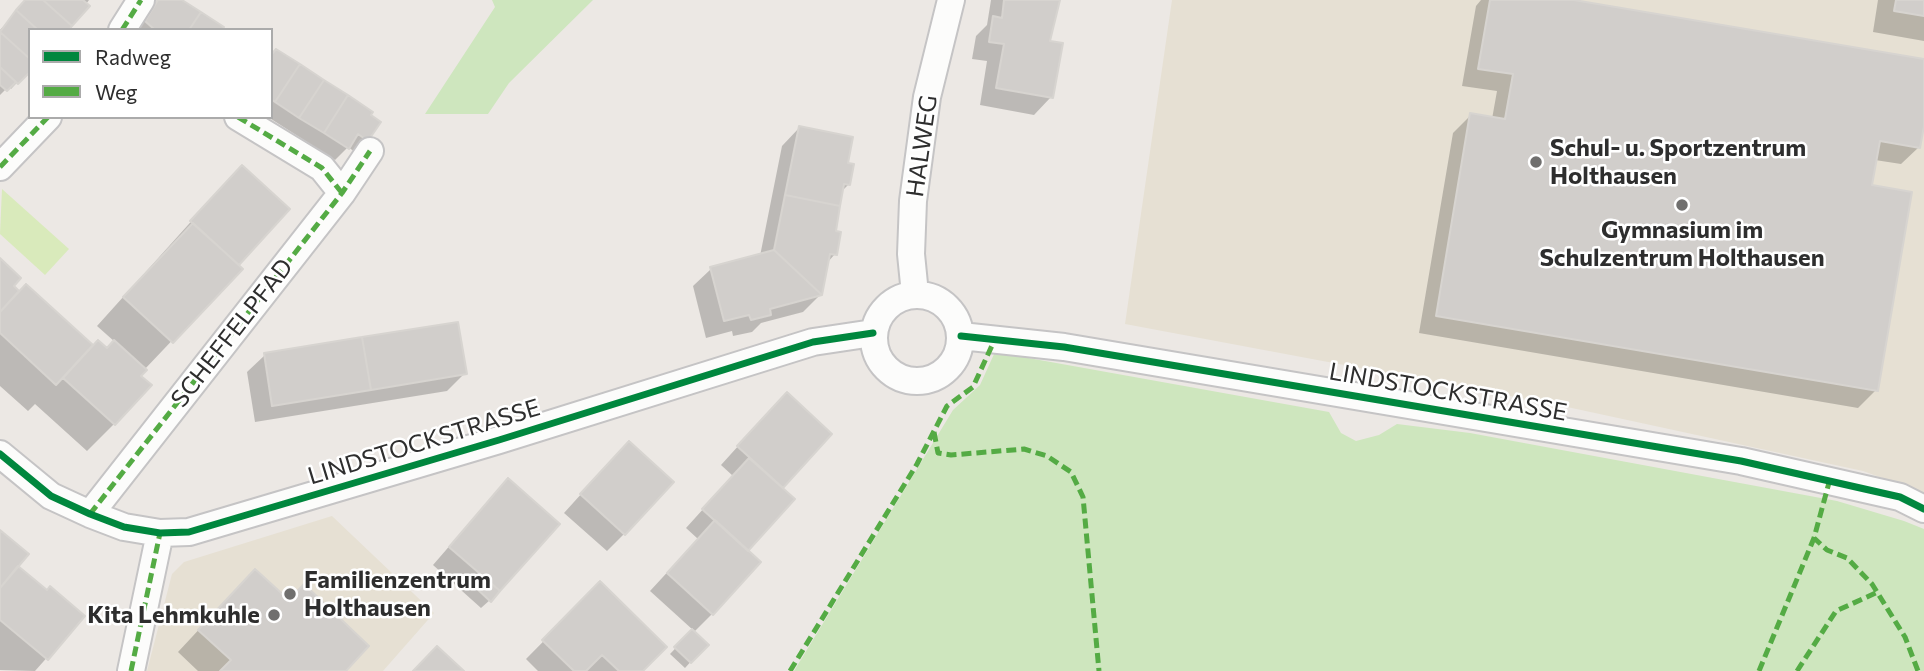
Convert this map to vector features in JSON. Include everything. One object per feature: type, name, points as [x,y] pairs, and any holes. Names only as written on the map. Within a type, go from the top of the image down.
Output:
[{"type":"street","points":[[123,28],[141,0]]},
{"type":"street","name":"HALWEG","points":[[915,294],[911,254],[913,201],[927,97],[951,0]]},
{"type":"street","points":[[0,167],[46,119]]},
{"type":"street","points":[[242,119],[322,168],[342,193]]},
{"type":"street","name":"SCHEFFELPFAD","points":[[90,514],[342,193],[370,150]]},
{"type":"street","points":[[915,294],[931,296],[945,304],[956,319],[961,336],[959,351],[953,363],[934,378],[918,382],[889,372],[877,357],[873,333],[882,312],[898,299],[915,294]]},
{"type":"street","name":"LINDSTOCKSTRASSE","points":[[0,454],[51,496],[90,514],[124,527],[160,533],[189,532],[499,440],[813,342],[873,333]]},
{"type":"street","name":"LINDSTOCKSTRASSE","points":[[961,336],[1064,347],[1741,461],[1900,497],[1924,509]]},
{"type":"street","points":[[131,671],[160,533]]},
{"type":"shaded area","name":"Schul- u. Sportzentrum Holthausen","points":[[1172,0],[1924,0],[1924,493],[1863,471],[1558,405],[1125,324]]},
{"type":"shaded area","name":"Familienzentrum Holthausen","points":[[332,516],[434,613],[383,671],[147,671],[172,574],[184,562]]},
{"type":"green space","points":[[492,0],[593,0],[509,83],[488,114],[425,114],[495,7]]},
{"type":"green space","points":[[2,189],[69,249],[45,275],[0,234]]},
{"type":"green space","points":[[995,352],[1329,412],[1341,433],[1356,441],[1379,435],[1397,424],[1470,433],[1837,501],[1904,521],[1924,529],[1924,671],[794,671],[953,410],[980,385]]},
{"type":"building","points":[[25,0],[43,0],[72,26],[36,28],[16,10]]},
{"type":"building","points":[[43,0],[83,0],[90,6],[72,26]]},
{"type":"building","points":[[158,0],[182,0],[201,12],[190,28],[153,28],[145,21]]},
{"type":"building","points":[[1004,0],[1060,0],[1050,41],[1063,43],[1053,98],[996,88],[1004,44],[989,42],[993,16],[1002,18]]},
{"type":"building","name":"Gymnasium im Schulzentrum Holthausen","points":[[1490,0],[1574,0],[1924,59],[1924,126],[1920,148],[1880,141],[1872,185],[1912,192],[1878,391],[1436,316],[1470,113],[1505,119],[1513,74],[1478,69]]},
{"type":"building","points":[[1896,0],[1924,0],[1924,16],[1894,11]]},
{"type":"building","points":[[16,10],[36,28],[28,28],[28,57],[0,32]]},
{"type":"building","points":[[201,12],[224,27],[223,28],[190,28]]},
{"type":"building","points":[[0,32],[28,57],[28,74],[18,84],[0,67]]},
{"type":"building","points":[[276,49],[300,64],[275,102],[273,100],[273,53]]},
{"type":"building","points":[[300,64],[324,80],[299,118],[275,102]]},
{"type":"building","points":[[0,67],[16,82],[7,91],[0,85]]},
{"type":"building","points":[[324,80],[348,95],[324,133],[299,118]]},
{"type":"building","points":[[348,95],[373,112],[371,115],[381,122],[368,141],[358,134],[349,149],[324,133]]},
{"type":"building","points":[[799,126],[853,137],[848,163],[854,164],[850,185],[844,184],[840,206],[785,195]]},
{"type":"building","points":[[242,165],[290,209],[239,265],[190,221]]},
{"type":"building","points":[[785,195],[840,206],[836,231],[841,232],[837,255],[830,254],[822,295],[774,250]]},
{"type":"building","points":[[193,223],[243,269],[173,343],[123,297]]},
{"type":"building","points":[[774,250],[822,295],[770,309],[771,315],[751,320],[749,315],[724,321],[710,267]]},
{"type":"building","points":[[0,258],[21,278],[14,286],[19,291],[0,312]]},
{"type":"building","points":[[26,284],[93,345],[56,385],[0,333],[0,312]]},
{"type":"building","points":[[458,322],[467,374],[371,390],[362,337]]},
{"type":"building","points":[[362,337],[371,390],[272,406],[264,353]]},
{"type":"building","points":[[98,340],[107,348],[114,340],[147,370],[141,376],[152,385],[115,425],[63,378]]},
{"type":"building","points":[[787,392],[832,434],[783,488],[737,446]]},
{"type":"building","points":[[629,441],[674,482],[625,535],[580,494]]},
{"type":"building","points":[[749,458],[795,499],[748,551],[702,509]]},
{"type":"building","points":[[508,478],[560,524],[500,591],[449,547]]},
{"type":"building","points":[[715,520],[761,562],[713,615],[667,573]]},
{"type":"building","points":[[0,530],[29,554],[0,588]]},
{"type":"building","points":[[18,566],[47,590],[50,586],[85,616],[48,660],[0,620],[0,588]]},
{"type":"building","name":"Kita Lehmkuhle","points":[[255,569],[289,600],[304,584],[369,646],[346,671],[220,671],[231,660],[198,630]]},
{"type":"building","points":[[483,576],[500,591],[491,602],[474,586]]},
{"type":"building","points":[[600,581],[667,647],[643,671],[619,671],[602,655],[586,671],[574,671],[542,640]]},
{"type":"building","points":[[692,629],[709,645],[691,663],[674,647]]},
{"type":"building","points":[[437,646],[464,671],[413,671]]},
{"type":"marked path","points":[[123,28],[141,0]]},
{"type":"marked path","points":[[0,167],[46,119]]},
{"type":"marked path","points":[[241,119],[322,168],[342,193]]},
{"type":"marked path","points":[[90,514],[342,193],[370,151]]},
{"type":"marked path","points":[[790,671],[917,464],[947,406],[973,387],[995,339]]},
{"type":"marked path","points":[[934,432],[938,453],[951,455],[1024,449],[1047,456],[1071,472],[1083,497],[1099,671]]},
{"type":"marked path","points":[[1830,479],[1814,538],[1827,550],[1847,558],[1872,584],[1905,637],[1918,671]]},
{"type":"marked path","points":[[131,671],[160,533]]},
{"type":"marked path","points":[[1759,671],[1814,538]]},
{"type":"marked path","points":[[1797,671],[1836,611],[1878,592]]},
{"type":"cycle path","points":[[0,454],[51,496],[90,514],[124,527],[160,533],[189,532],[499,440],[813,342],[873,333]]},
{"type":"cycle path","points":[[961,336],[1064,347],[1741,461],[1900,497],[1924,509]]},
{"type":"place","name":"Schul- u. Sportzentrum Holthausen","points":[[1536,162]]},
{"type":"place","name":"Gymnasium im Schulzentrum Holthausen","points":[[1682,205]]},
{"type":"place","name":"Familienzentrum Holthausen","points":[[290,594]]},
{"type":"place","name":"Kita Lehmkuhle","points":[[274,615]]}]
